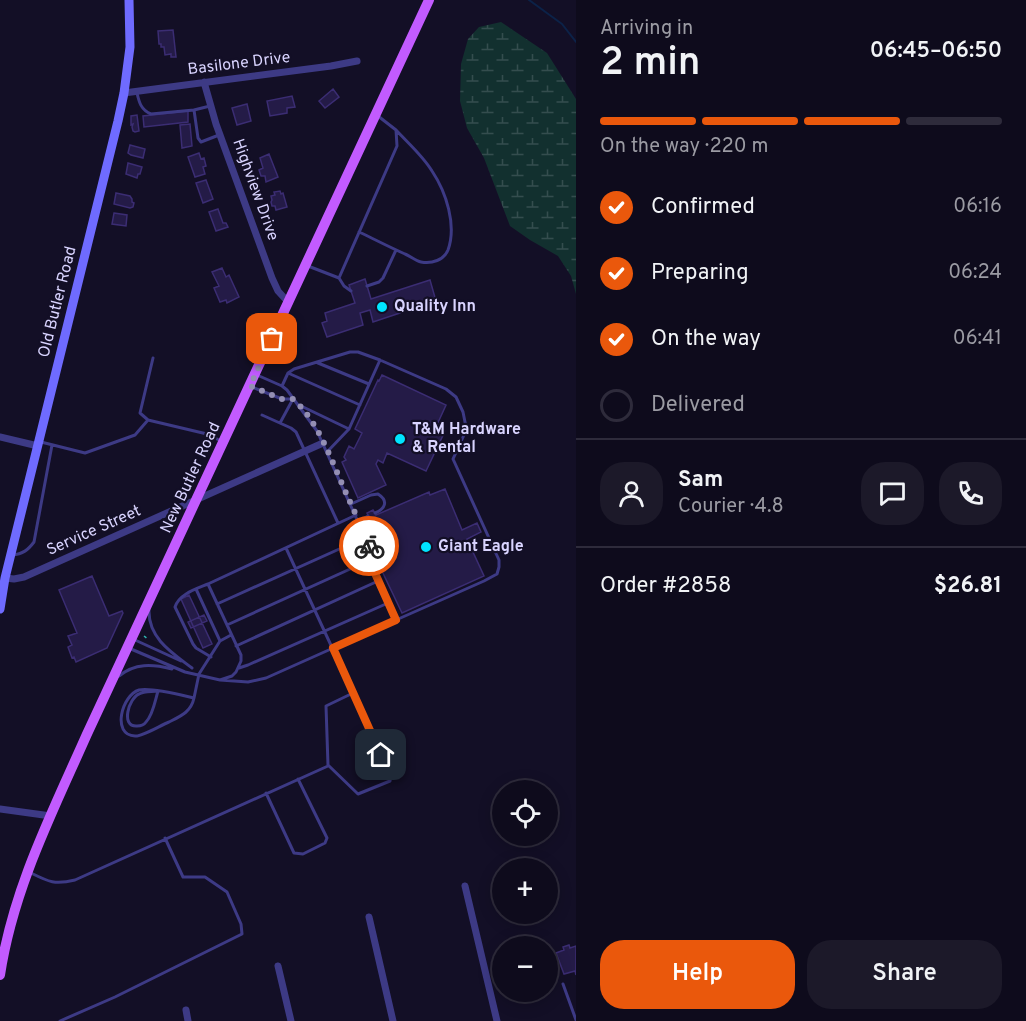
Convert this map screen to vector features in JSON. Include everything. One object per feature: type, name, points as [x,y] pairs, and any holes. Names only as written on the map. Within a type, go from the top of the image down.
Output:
[{"type":"main road","name":"New Butler Road","points":[[0,975],[10,927],[27,871],[51,816],[429,0]]},
{"type":"street","name":"Old Butler Road","points":[[0,609],[5,578],[124,93],[130,47],[129,0]]},
{"type":"street","name":"Basilone Drive","points":[[124,93],[357,61]]},
{"type":"street","name":"Highview Drive","points":[[204,82],[220,135],[275,287],[289,303]]},
{"type":"street","points":[[0,437],[38,444]]},
{"type":"street","name":"Service Street","points":[[5,578],[24,577],[323,443]]},
{"type":"street","points":[[0,810],[51,816]]},
{"type":"street","points":[[465,886],[497,1021]]},
{"type":"street","points":[[369,917],[393,1021]]},
{"type":"street","points":[[278,966],[291,1021]]},
{"type":"street","points":[[186,1010],[188,1021]]},
{"type":"lane","points":[[137,91],[142,107],[151,114],[194,110],[210,106]]},
{"type":"lane","points":[[194,110],[198,138],[201,142],[220,135]]},
{"type":"lane","points":[[359,232],[422,262],[439,261],[446,255],[449,246],[450,215],[445,196],[432,170],[396,130],[376,114]]},
{"type":"lane","points":[[339,278],[397,146],[396,130]]},
{"type":"lane","points":[[367,286],[383,278],[396,250]]},
{"type":"lane","points":[[306,266],[339,278],[351,291]]},
{"type":"lane","points":[[107,692],[124,672],[138,666],[159,666],[220,680],[244,682],[259,680],[497,574],[499,560],[453,459],[465,435],[466,427],[464,412],[456,397],[446,389],[358,352],[350,352],[294,369],[288,373],[282,386]]},
{"type":"lane","points":[[153,358],[140,413],[148,420],[207,434],[224,442]]},
{"type":"lane","points":[[327,452],[349,429],[380,360]]},
{"type":"lane","points":[[316,362],[369,384]]},
{"type":"lane","points":[[288,373],[360,405]]},
{"type":"lane","points":[[255,375],[282,386],[290,393],[312,423],[366,537],[370,549],[370,560],[396,620]]},
{"type":"lane","points":[[250,386],[282,399],[293,399]]},
{"type":"lane","points":[[280,423],[293,399]]},
{"type":"lane","points":[[298,404],[349,429]]},
{"type":"lane","points":[[262,415],[296,432],[338,523]]},
{"type":"lane","points":[[38,444],[85,453],[135,435],[148,420]]},
{"type":"lane","points":[[11,555],[21,554],[28,550],[34,542],[52,445]]},
{"type":"lane","points":[[351,504],[370,495],[378,494],[385,502],[382,509],[375,513]]},
{"type":"lane","points":[[211,657],[193,644],[175,607],[178,600],[196,589],[356,515]]},
{"type":"lane","points":[[358,521],[368,516]]},
{"type":"lane","points":[[217,604],[366,537]]},
{"type":"lane","points":[[286,548],[391,775],[390,781],[358,794],[328,765],[326,706],[353,693]]},
{"type":"lane","points":[[227,625],[370,560]]},
{"type":"lane","points":[[236,646],[378,581]]},
{"type":"lane","points":[[208,584],[241,655],[238,669],[232,676],[220,680]]},
{"type":"lane","points":[[196,589],[220,641]]},
{"type":"lane","points":[[153,594],[149,614],[154,632],[160,642],[200,674]]},
{"type":"lane","points":[[238,669],[388,603]]},
{"type":"lane","points":[[194,698],[143,690],[131,695],[121,718],[123,728],[129,735],[138,736],[185,714],[192,706],[194,698],[200,674],[220,641],[231,635]]},
{"type":"lane","points":[[130,643],[192,668]]},
{"type":"lane","points":[[130,643],[181,670]]},
{"type":"lane","points":[[238,669],[238,678],[244,682]]},
{"type":"lane","points":[[158,692],[146,722],[140,726],[131,725],[127,714],[135,696],[158,692]]},
{"type":"lane","points":[[27,871],[49,882],[75,880],[328,765]]},
{"type":"lane","points":[[266,793],[294,853],[303,854],[325,843],[327,838],[298,779]]},
{"type":"lane","points":[[60,1021],[115,997],[242,934],[241,924],[227,892],[205,878],[183,877],[165,838]]},
{"type":"lane","points":[[563,984],[576,1020]]},
{"type":"path","points":[[144,636],[148,639]]},
{"type":"green space","points":[[501,22],[547,53],[576,99],[576,294],[571,276],[558,256],[510,226],[484,158],[467,128],[460,101],[461,64],[468,39],[479,27]]},
{"type":"building","points":[[173,30],[176,57],[171,57],[171,54],[165,55],[164,47],[159,44],[158,31]]},
{"type":"building","points":[[333,89],[339,97],[325,108],[319,101]]},
{"type":"building","points":[[292,96],[295,107],[287,108],[287,113],[270,116],[267,101]]},
{"type":"building","points":[[247,104],[251,121],[237,125],[232,108]]},
{"type":"building","points":[[188,111],[188,122],[144,127],[143,116]]},
{"type":"building","points":[[137,115],[139,131],[135,132],[133,124],[131,125],[131,116]]},
{"type":"building","points":[[190,124],[192,146],[182,148],[180,125]]},
{"type":"building","points":[[130,145],[145,149],[143,158],[128,153]]},
{"type":"building","points":[[199,153],[201,159],[204,158],[205,174],[195,177],[188,157]]},
{"type":"building","points":[[269,154],[278,177],[266,182],[265,176],[261,176],[259,170],[263,168],[260,158]]},
{"type":"building","points":[[128,163],[142,167],[137,178],[126,174]]},
{"type":"building","points":[[206,180],[213,199],[203,203],[196,183]]},
{"type":"building","points":[[280,191],[281,194],[283,193],[287,207],[276,210],[275,206],[272,206],[271,196],[275,195],[274,192]]},
{"type":"building","points":[[116,193],[130,196],[134,203],[133,207],[114,204]]},
{"type":"building","points":[[218,209],[223,223],[226,223],[228,227],[216,231],[209,212]]},
{"type":"building","points":[[114,213],[127,215],[126,226],[112,224]]},
{"type":"building","points":[[222,268],[226,277],[229,275],[239,297],[227,303],[226,300],[220,302],[214,288],[219,286],[212,272]]},
{"type":"building","name":"Quality Inn","points":[[365,279],[371,299],[430,280],[436,301],[373,322],[370,310],[360,313],[363,325],[327,337],[322,323],[327,321],[325,313],[355,303],[349,285]]},
{"type":"building","name":"T&M Hardware & Rental","points":[[382,375],[446,405],[436,427],[445,431],[426,471],[387,453],[383,463],[378,460],[376,464],[386,485],[358,498],[342,462],[346,460],[344,457],[349,446],[354,449],[362,433],[355,429]]},
{"type":"building","name":"Giant Eagle","points":[[445,489],[462,530],[477,523],[481,532],[467,539],[484,576],[402,613],[382,571],[386,569],[381,557],[386,555],[367,513],[373,510],[376,515],[429,492],[430,495]]},
{"type":"building","points":[[92,576],[109,616],[122,611],[123,613],[107,648],[76,662],[68,647],[72,645],[68,636],[77,633],[59,590]]},
{"type":"building","points":[[189,595],[212,644],[203,648],[181,599]]},
{"type":"building","points":[[204,615],[207,621],[191,628],[188,622]]},
{"type":"building","points":[[576,946],[576,975],[575,971],[564,974],[558,958],[558,952],[564,950],[563,947]]},
{"type":"waterway","points":[[529,0],[562,24],[576,42]]},
{"type":"way so far","points":[[272,339],[250,386],[282,399],[293,399],[298,404],[323,443],[369,546]]},
{"type":"place","name":"Quality Inn","points":[[382,307]]},
{"type":"place","name":"T&M Hardware & Rental","points":[[400,439]]},
{"type":"place","name":"Giant Eagle","points":[[426,547]]},
{"type":"route","points":[[369,546],[370,562],[396,620],[333,648],[381,755]]}]
